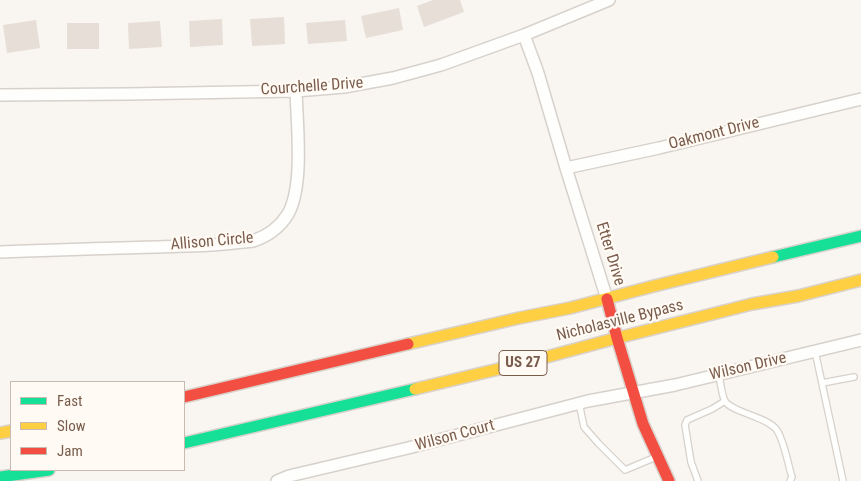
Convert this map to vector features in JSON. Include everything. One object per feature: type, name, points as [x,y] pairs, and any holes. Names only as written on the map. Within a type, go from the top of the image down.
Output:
[{"type":"main road","name":"Nicholasville Bypass","points":[[185,397],[519,318],[570,308],[861,236]]},
{"type":"main road","name":"Nicholasville Bypass","points":[[185,443],[524,363],[752,304],[798,296],[861,280]]},
{"type":"main road","name":"Etter Drive","points":[[607,299],[642,424],[669,481]]},
{"type":"main road","points":[[0,478],[43,471]]},
{"type":"street","name":"Courchelle Drive","points":[[0,95],[296,91],[344,87],[393,78],[441,65],[609,0]]},
{"type":"street","name":"Etter Drive","points":[[524,34],[538,73],[607,299]]},
{"type":"street","name":"Allison Circle","points":[[0,252],[226,244],[252,241],[264,237],[283,222],[292,207],[297,188],[296,91]]},
{"type":"street","name":"Oakmont Drive","points":[[566,168],[659,148],[861,99]]},
{"type":"street","name":"Wilson Drive","points":[[634,393],[861,340]]},
{"type":"street","name":"Wilson Court","points":[[277,481],[289,476],[408,448],[578,404],[634,393]]},
{"type":"lane","points":[[815,351],[843,481]]},
{"type":"lane","points":[[719,374],[725,401],[732,408],[767,421],[776,429],[781,438],[792,477],[790,481]]},
{"type":"lane","points":[[822,383],[854,377]]},
{"type":"lane","points":[[698,481],[690,462],[685,425],[687,420],[725,401]]},
{"type":"lane","points":[[578,404],[584,428],[624,470],[658,457]]},
{"type":"building","points":[[433,0],[460,0],[464,12],[424,27],[417,6]]},
{"type":"building","points":[[399,8],[403,30],[366,38],[361,16]]},
{"type":"building","points":[[284,17],[285,44],[252,46],[250,19]]},
{"type":"building","points":[[222,19],[223,45],[190,47],[189,21]]},
{"type":"building","points":[[36,20],[40,48],[7,53],[3,25]]},
{"type":"building","points":[[345,20],[347,41],[308,44],[306,23]]},
{"type":"building","points":[[160,21],[162,47],[129,49],[128,23]]},
{"type":"building","points":[[67,23],[99,23],[99,49],[67,49]]},
{"type":"traffic: fast","points":[[773,257],[861,236]]},
{"type":"traffic: fast","points":[[185,443],[415,389]]},
{"type":"traffic: fast","points":[[0,477],[42,471]]},
{"type":"traffic: slow","points":[[408,344],[570,308],[773,257]]},
{"type":"traffic: slow","points":[[415,389],[752,304],[798,296],[861,280]]},
{"type":"traffic: slow","points":[[0,433],[10,431]]},
{"type":"traffic: jam","points":[[607,299],[643,424],[669,481]]},
{"type":"traffic: jam","points":[[185,397],[408,344]]}]
